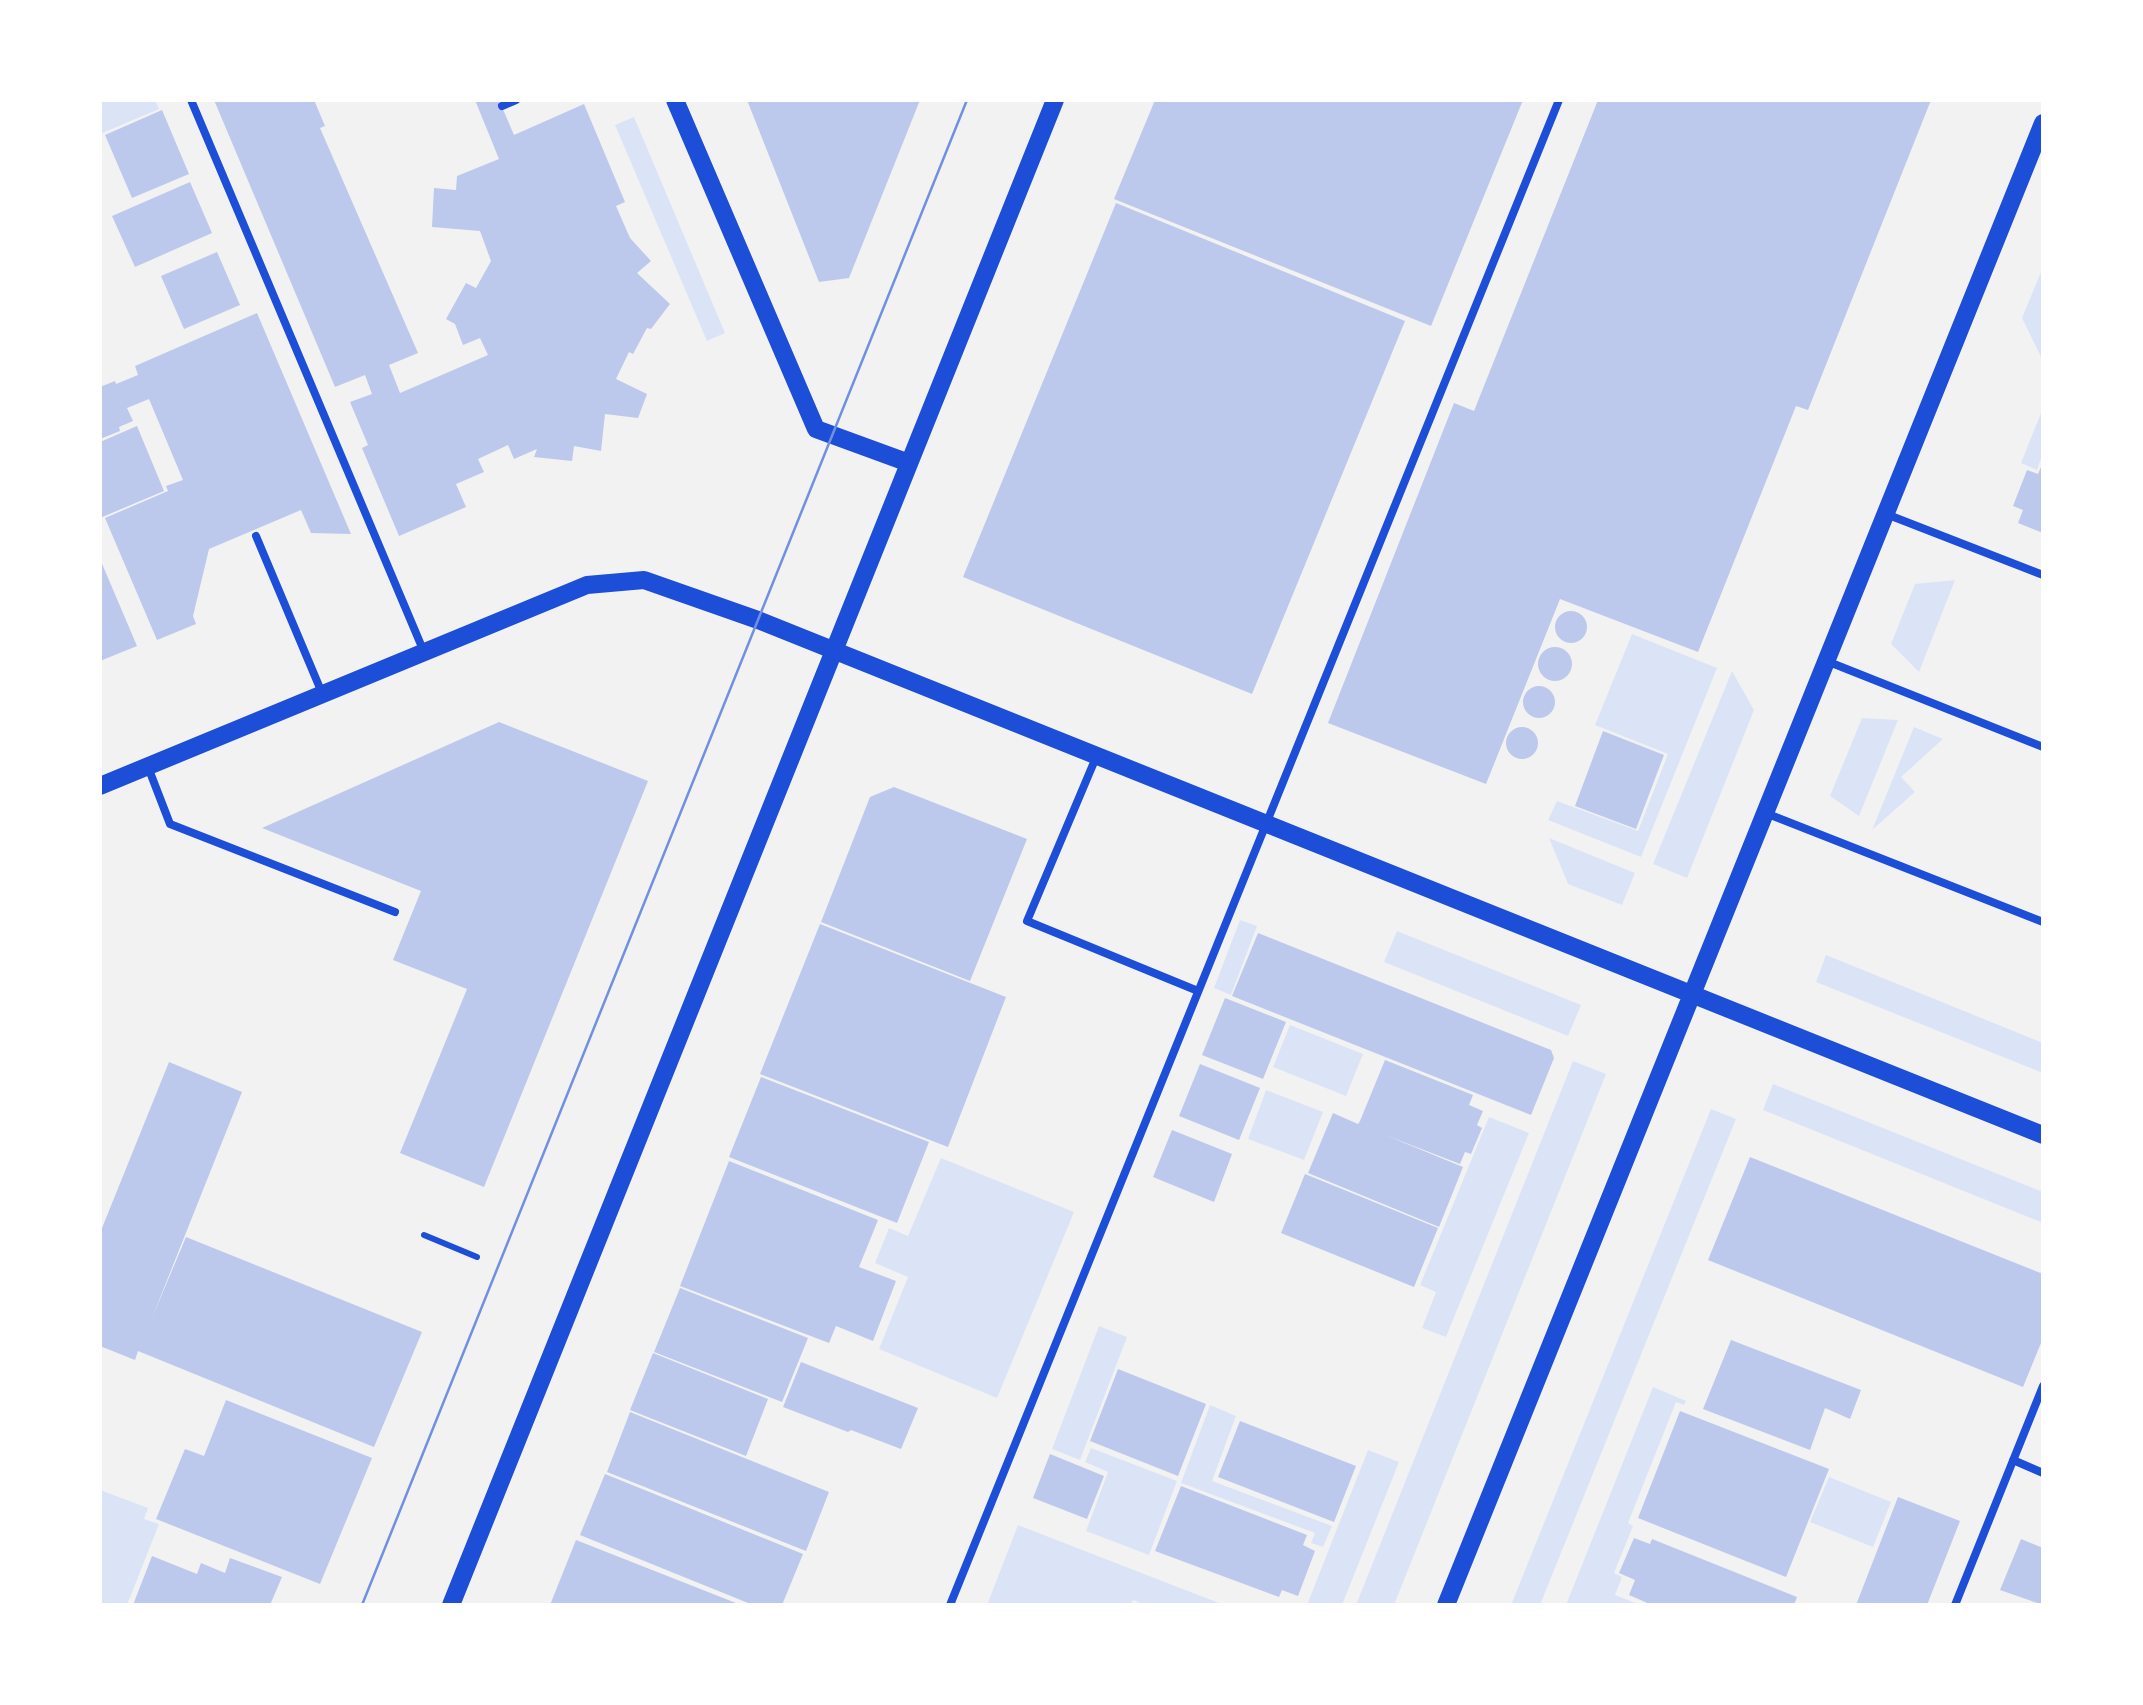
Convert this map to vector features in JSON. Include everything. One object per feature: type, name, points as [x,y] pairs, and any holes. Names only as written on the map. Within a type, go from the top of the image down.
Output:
[{"type":"street","points":[[674,100],[816,430],[909,463]]},
{"type":"street","points":[[451,1605],[1055,100]]},
{"type":"street","points":[[1446,1605],[2043,123]]},
{"type":"street","points":[[100,786],[587,585],[644,580],[834,650],[2043,1135]]},
{"type":"lane","points":[[191,100],[424,652]]},
{"type":"lane","points":[[502,106],[516,100]]},
{"type":"lane","points":[[950,1605],[1559,100]]},
{"type":"lane","points":[[1886,514],[2043,575]]},
{"type":"lane","points":[[256,536],[323,695]]},
{"type":"lane","points":[[1827,661],[2043,747]]},
{"type":"lane","points":[[1097,756],[1027,921],[1198,991]]},
{"type":"lane","points":[[148,767],[170,824],[395,912]]},
{"type":"lane","points":[[1765,813],[2043,922]]},
{"type":"lane","points":[[1956,1605],[2043,1386]]},
{"type":"lane","points":[[2013,1460],[2043,1472]]},
{"type":"path","points":[[424,1235],[477,1257]]},
{"type":"shaded area","points":[[100,100],[155,100],[159,109],[100,134]]},
{"type":"shaded area","points":[[634,117],[725,333],[707,341],[615,125]]},
{"type":"shaded area","points":[[2043,267],[2043,361],[2022,318]]},
{"type":"shaded area","points":[[2043,408],[2043,453],[2037,470],[2021,463]]},
{"type":"shaded area","points":[[1955,580],[1919,672],[1891,644],[1915,584]]},
{"type":"shaded area","points":[[1632,634],[1717,668],[1641,857],[1548,820],[1557,801],[1638,831],[1668,754],[1595,725]]},
{"type":"shaded area","points":[[1732,671],[1754,710],[1687,878],[1653,864]]},
{"type":"shaded area","points":[[1862,718],[1898,720],[1859,816],[1830,796]]},
{"type":"shaded area","points":[[1914,727],[1943,739],[1901,777],[1915,792],[1872,830]]},
{"type":"shaded area","points":[[1549,838],[1635,873],[1622,905],[1568,884]]},
{"type":"shaded area","points":[[1240,920],[1257,926],[1231,995],[1214,988]]},
{"type":"shaded area","points":[[1397,931],[1581,1005],[1568,1036],[1384,962]]},
{"type":"shaded area","points":[[1826,955],[2043,1043],[2043,1073],[1816,982]]},
{"type":"shaded area","points":[[1290,1025],[1363,1054],[1346,1096],[1273,1067]]},
{"type":"shaded area","points":[[1573,1061],[1606,1074],[1394,1605],[1356,1605]]},
{"type":"shaded area","points":[[1773,1084],[2043,1192],[2043,1223],[1763,1110]]},
{"type":"shaded area","points":[[1266,1090],[1323,1112],[1304,1160],[1248,1139]]},
{"type":"shaded area","points":[[1711,1109],[1736,1119],[1540,1605],[1511,1605]]},
{"type":"shaded area","points":[[1489,1117],[1529,1133],[1446,1337],[1422,1328],[1436,1292],[1420,1285]]},
{"type":"shaded area","points":[[941,1158],[1074,1212],[997,1398],[879,1349],[908,1277],[875,1263],[889,1228],[908,1236]]},
{"type":"shaded area","points":[[1099,1326],[1127,1337],[1080,1460],[1052,1449]]},
{"type":"shaded area","points":[[1653,1387],[1686,1401],[1684,1405],[1676,1402],[1628,1523],[1633,1526],[1614,1573],[1622,1577],[1615,1595],[1640,1605],[1566,1605]]},
{"type":"shaded area","points":[[1210,1405],[1236,1416],[1212,1481],[1332,1526],[1323,1547],[1311,1543],[1315,1533],[1181,1483]]},
{"type":"shaded area","points":[[1091,1448],[1177,1481],[1149,1555],[1086,1531],[1108,1472],[1085,1462]]},
{"type":"shaded area","points":[[1368,1450],[1399,1462],[1342,1605],[1307,1605]]},
{"type":"shaded area","points":[[1829,1477],[1891,1502],[1873,1547],[1810,1522]]},
{"type":"shaded area","points":[[100,1490],[148,1508],[144,1519],[159,1524],[127,1605],[100,1605]]},
{"type":"shaded area","points":[[1018,1525],[1224,1605],[1145,1605],[1133,1600],[1131,1605],[987,1605]]},
{"type":"building","points":[[214,100],[314,100],[325,126],[320,128],[418,353],[389,365],[400,393],[488,355],[480,338],[463,345],[455,324],[446,319],[466,283],[476,288],[491,261],[480,231],[432,227],[434,188],[456,190],[457,176],[499,159],[475,100],[499,100],[514,135],[584,104],[625,202],[616,206],[630,238],[651,261],[637,273],[670,304],[651,329],[647,328],[633,354],[629,352],[616,379],[647,394],[638,418],[605,414],[601,451],[574,446],[572,461],[534,457],[537,449],[514,459],[508,445],[478,459],[484,472],[456,484],[466,507],[399,536],[362,448],[368,445],[350,402],[372,394],[365,375],[335,387]]},
{"type":"building","points":[[747,100],[920,100],[849,278],[819,282]]},
{"type":"building","points":[[1155,100],[1523,100],[1431,326],[1114,199]]},
{"type":"building","points":[[1598,100],[1931,100],[1808,410],[1796,406],[1698,652],[1560,599],[1486,784],[1328,723],[1454,403],[1474,411]]},
{"type":"building","points":[[162,110],[189,174],[132,198],[105,135]]},
{"type":"building","points":[[190,182],[212,233],[135,267],[112,216]]},
{"type":"building","points":[[1116,203],[1405,321],[1252,694],[963,577]]},
{"type":"building","points":[[217,252],[240,305],[184,329],[161,276]]},
{"type":"building","points":[[257,313],[351,534],[311,533],[301,510],[209,549],[193,616],[196,624],[157,640],[105,518],[168,491],[166,486],[183,480],[149,399],[127,408],[133,421],[100,439],[100,387],[138,375],[135,366]]},
{"type":"building","points":[[137,426],[164,491],[100,518],[100,442]]},
{"type":"building","points":[[2043,462],[2043,533],[2018,523],[2023,510],[2013,506],[2027,470],[2038,474]]},
{"type":"building","points":[[100,559],[137,646],[100,661]]},
{"type":"building","points":[[1571,611],[1583,615],[1587,627],[1583,639],[1571,643],[1559,639],[1555,627],[1559,615]]},
{"type":"building","points":[[1555,647],[1567,652],[1572,664],[1567,676],[1555,681],[1543,676],[1538,664],[1543,652]]},
{"type":"building","points":[[1539,686],[1551,690],[1555,702],[1551,714],[1539,718],[1527,714],[1523,702],[1527,690]]},
{"type":"building","points":[[499,722],[648,781],[484,1187],[400,1153],[467,989],[393,960],[421,891],[262,828]]},
{"type":"building","points":[[1522,727],[1533,732],[1538,743],[1533,754],[1522,759],[1511,754],[1506,743],[1511,732]]},
{"type":"building","points":[[1603,731],[1664,755],[1636,829],[1575,806]]},
{"type":"building","points":[[894,787],[1027,839],[970,981],[821,922],[870,797]]},
{"type":"building","points":[[820,924],[1006,997],[948,1147],[760,1074]]},
{"type":"building","points":[[1258,933],[1551,1050],[1554,1058],[1531,1115],[1232,996]]},
{"type":"building","points":[[1225,998],[1286,1022],[1263,1079],[1202,1055]]},
{"type":"building","points":[[1385,1060],[1473,1095],[1469,1105],[1483,1111],[1477,1125],[1482,1128],[1471,1154],[1465,1152],[1460,1164],[1385,1135],[1463,1167],[1439,1227],[1308,1173],[1333,1113],[1358,1124]]},
{"type":"building","points":[[169,1062],[242,1092],[152,1318],[186,1237],[422,1332],[374,1447],[138,1351],[135,1360],[100,1346],[100,1233]]},
{"type":"building","points":[[1200,1064],[1260,1088],[1239,1140],[1179,1116]]},
{"type":"building","points":[[761,1077],[929,1142],[897,1223],[729,1157]]},
{"type":"building","points":[[1172,1130],[1232,1154],[1214,1202],[1153,1177]]},
{"type":"building","points":[[1750,1157],[2043,1274],[2043,1338],[2023,1387],[1708,1260]]},
{"type":"building","points":[[729,1161],[878,1220],[859,1267],[896,1281],[873,1341],[836,1326],[829,1343],[680,1286]]},
{"type":"building","points":[[1305,1174],[1438,1228],[1414,1287],[1281,1233]]},
{"type":"building","points":[[680,1288],[808,1338],[782,1402],[654,1352]]},
{"type":"building","points":[[1731,1340],[1861,1390],[1850,1419],[1825,1408],[1810,1450],[1703,1409]]},
{"type":"building","points":[[653,1353],[768,1399],[746,1456],[630,1410]]},
{"type":"building","points":[[801,1362],[918,1408],[901,1449],[783,1407]]},
{"type":"building","points":[[1118,1369],[1206,1404],[1178,1476],[1090,1441]]},
{"type":"building","points":[[226,1400],[372,1458],[320,1584],[156,1519],[185,1449],[204,1456]]},
{"type":"building","points":[[1680,1411],[1829,1469],[1786,1577],[1638,1518]]},
{"type":"building","points":[[630,1412],[829,1492],[806,1551],[607,1472]]},
{"type":"building","points":[[1240,1421],[1356,1466],[1334,1522],[1218,1477]]},
{"type":"building","points":[[1050,1454],[1104,1476],[1087,1519],[1033,1498]]},
{"type":"building","points":[[605,1474],[803,1554],[782,1605],[753,1605],[580,1535]]},
{"type":"building","points":[[1181,1486],[1307,1535],[1303,1545],[1315,1551],[1298,1596],[1282,1590],[1279,1597],[1155,1551]]},
{"type":"building","points":[[1898,1497],[1960,1521],[1927,1605],[1856,1605]]},
{"type":"building","points":[[1634,1538],[1650,1544],[1652,1539],[1797,1597],[1794,1605],[1652,1605],[1629,1595],[1635,1580],[1619,1573]]},
{"type":"building","points":[[2021,1539],[2043,1548],[2043,1605],[2000,1590]]},
{"type":"building","points":[[576,1540],[741,1605],[550,1605]]},
{"type":"building","points":[[152,1556],[197,1574],[201,1563],[225,1573],[230,1558],[282,1577],[270,1605],[133,1605]]},
{"type":"tram line","points":[[362,1605],[967,100]]}]
